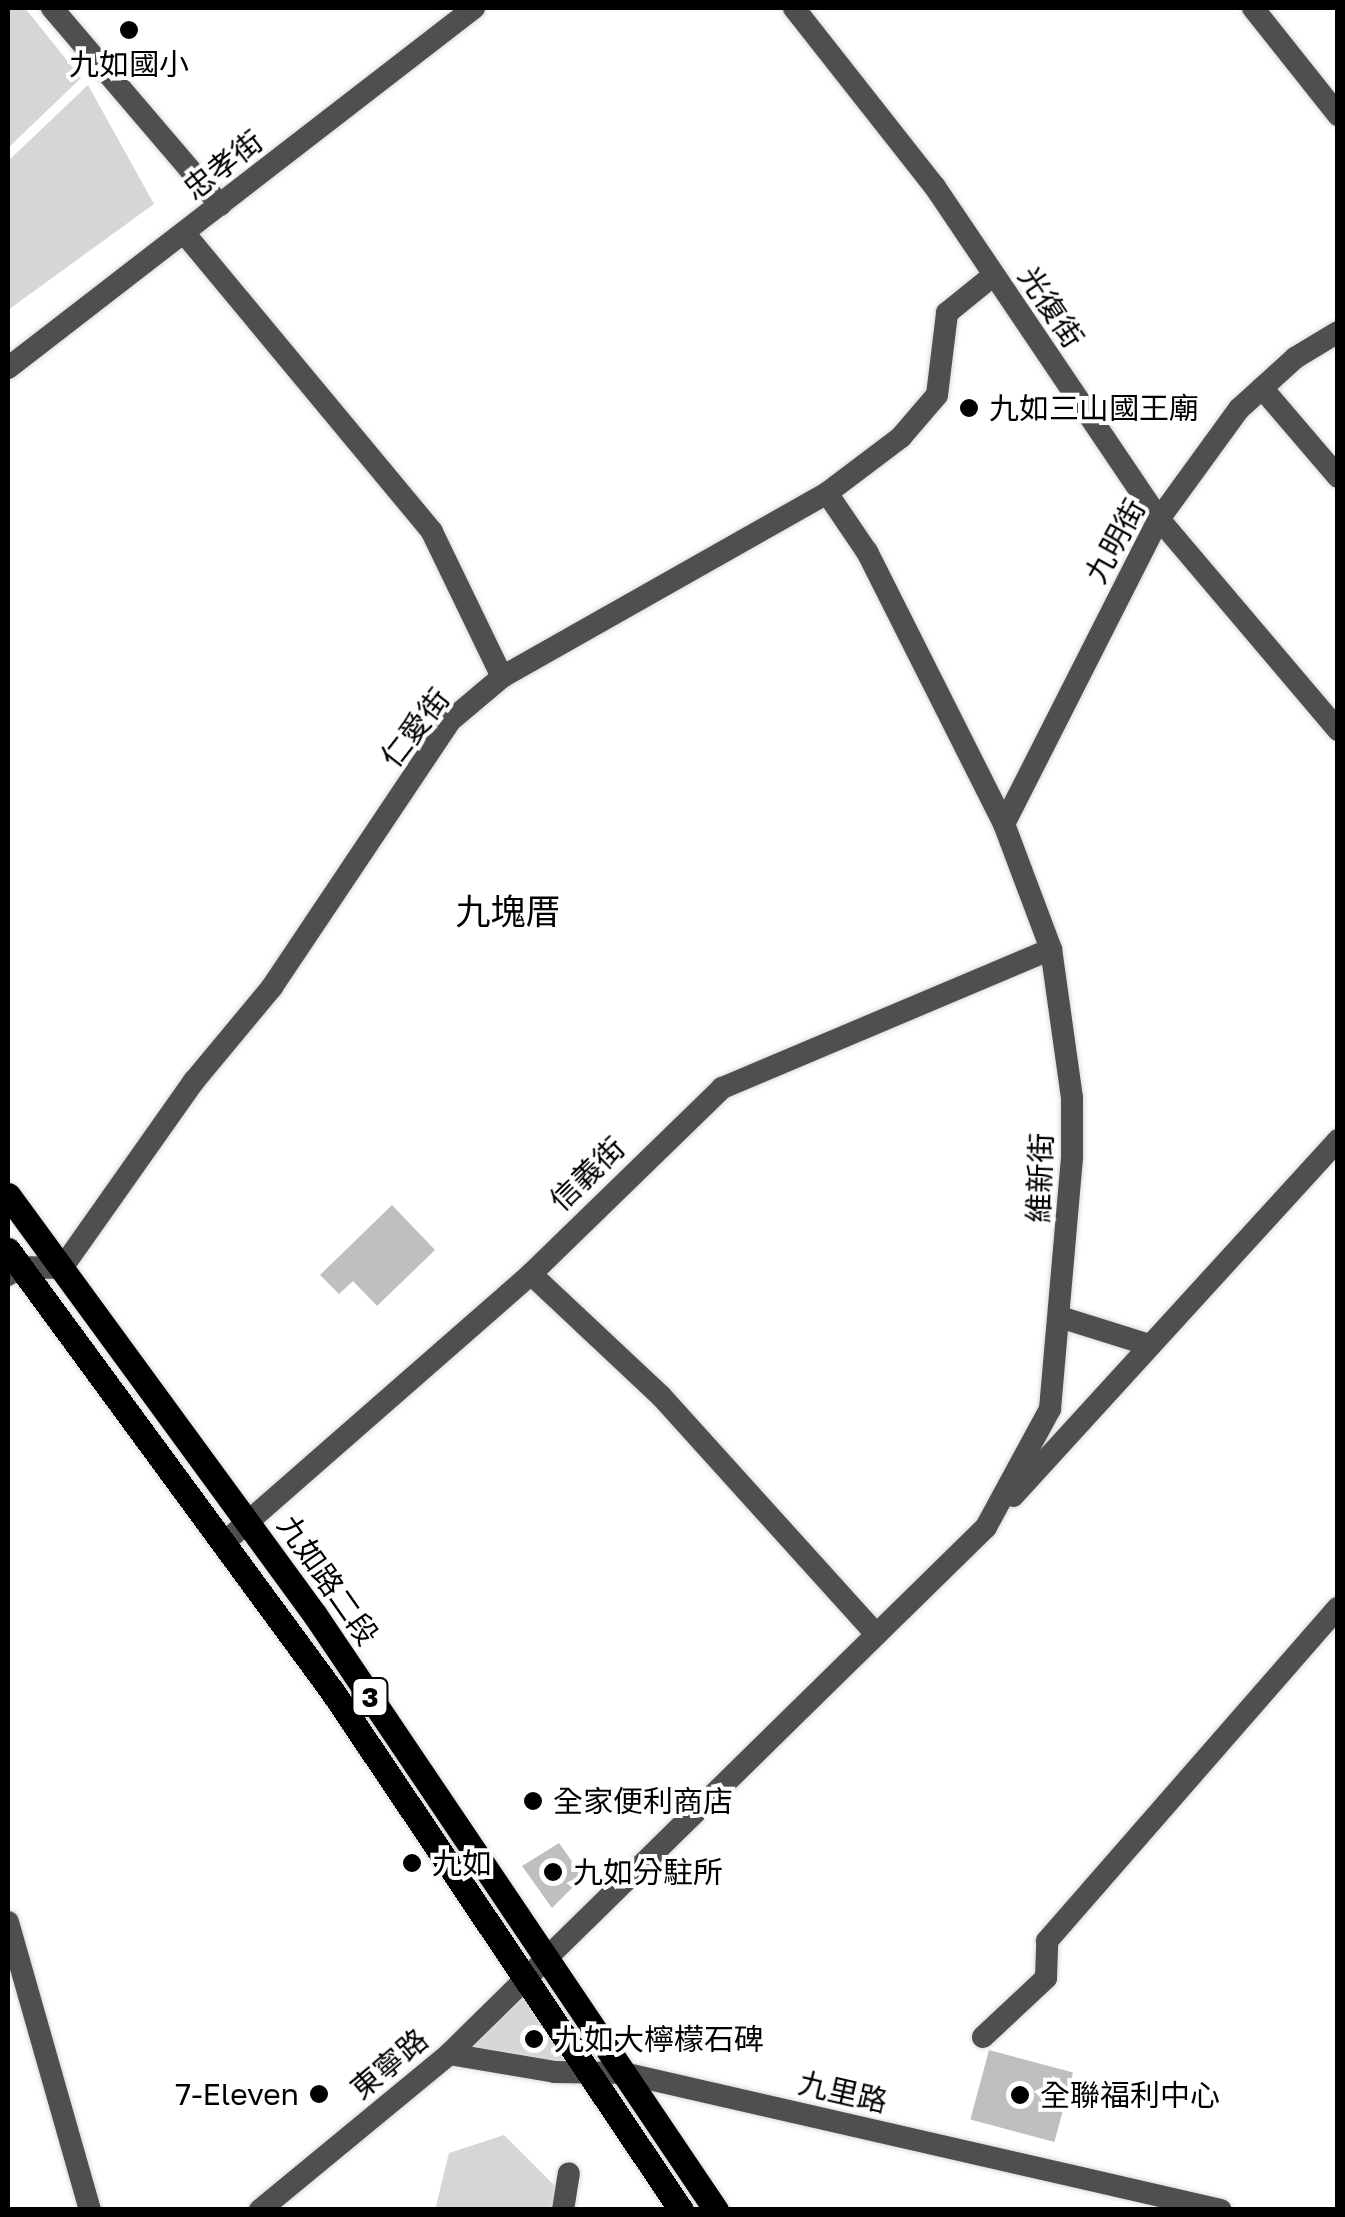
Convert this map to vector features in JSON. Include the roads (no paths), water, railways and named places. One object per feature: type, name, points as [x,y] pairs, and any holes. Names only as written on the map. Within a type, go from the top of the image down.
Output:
[{"type":"main road","name":"九如路二段","points":[[8,1196],[250,1525],[716,2210]]},
{"type":"main road","name":"九如路二段","points":[[12,1264],[226,1541],[593,2075],[681,2210]]},
{"type":"street","points":[[52,8],[220,205]]},
{"type":"street","name":"忠孝街","points":[[8,368],[474,8]]},
{"type":"street","name":"光復街","points":[[794,8],[935,187],[1159,519],[1338,730]]},
{"type":"street","points":[[1253,8],[1338,114]]},
{"type":"street","points":[[184,234],[432,532],[502,677]]},
{"type":"street","name":"仁愛街","points":[[62,1268],[194,1081],[272,987],[451,720],[502,677],[827,493],[902,436],[938,395],[947,313],[994,275]]},
{"type":"street","name":"九明街","points":[[1004,824],[1159,519],[1262,388],[1338,332]]},
{"type":"street","points":[[1262,388],[1338,477]]},
{"type":"street","name":"維新街","points":[[827,493],[867,552],[1004,824],[1051,949],[1072,1098],[1063,1318],[1050,1409],[986,1527]]},
{"type":"street","name":"信義街","points":[[226,1541],[250,1525],[531,1274],[722,1088],[1051,949]]},
{"type":"street","name":"維新街","points":[[545,1954],[986,1527],[1146,1344],[1338,1140]]},
{"type":"street","points":[[12,1264],[62,1268]]},
{"type":"street","points":[[531,1274],[661,1396],[876,1634]]},
{"type":"street","points":[[1063,1318],[1146,1344]]},
{"type":"street","points":[[983,2038],[1046,1978],[1047,1941],[1338,1608]]},
{"type":"street","points":[[8,1922],[90,2210]]},
{"type":"street","name":"東寧路","points":[[260,2210],[449,2054],[545,1954]]},
{"type":"street","name":"九里路","points":[[449,2054],[593,2075],[622,2072],[1221,2210]]},
{"type":"street","points":[[563,2210],[568,2172]]},
{"type":"place","name":"九如國小","points":[[129,30]]},
{"type":"place","name":"九如三山國王廟","points":[[969,408]]},
{"type":"place","name":"全家便利商店","points":[[533,1801]]},
{"type":"place","name":"九如","points":[[412,1863]]},
{"type":"place","name":"九如分駐所","points":[[553,1872]]},
{"type":"place","name":"九如大檸檬石碑","points":[[534,2039]]},
{"type":"place","name":"7-Eleven","points":[[319,2094]]},
{"type":"place","name":"全聯福利中心","points":[[1020,2095]]},
{"type":"district","name":"九塊厝","points":[[508,911]]}]
